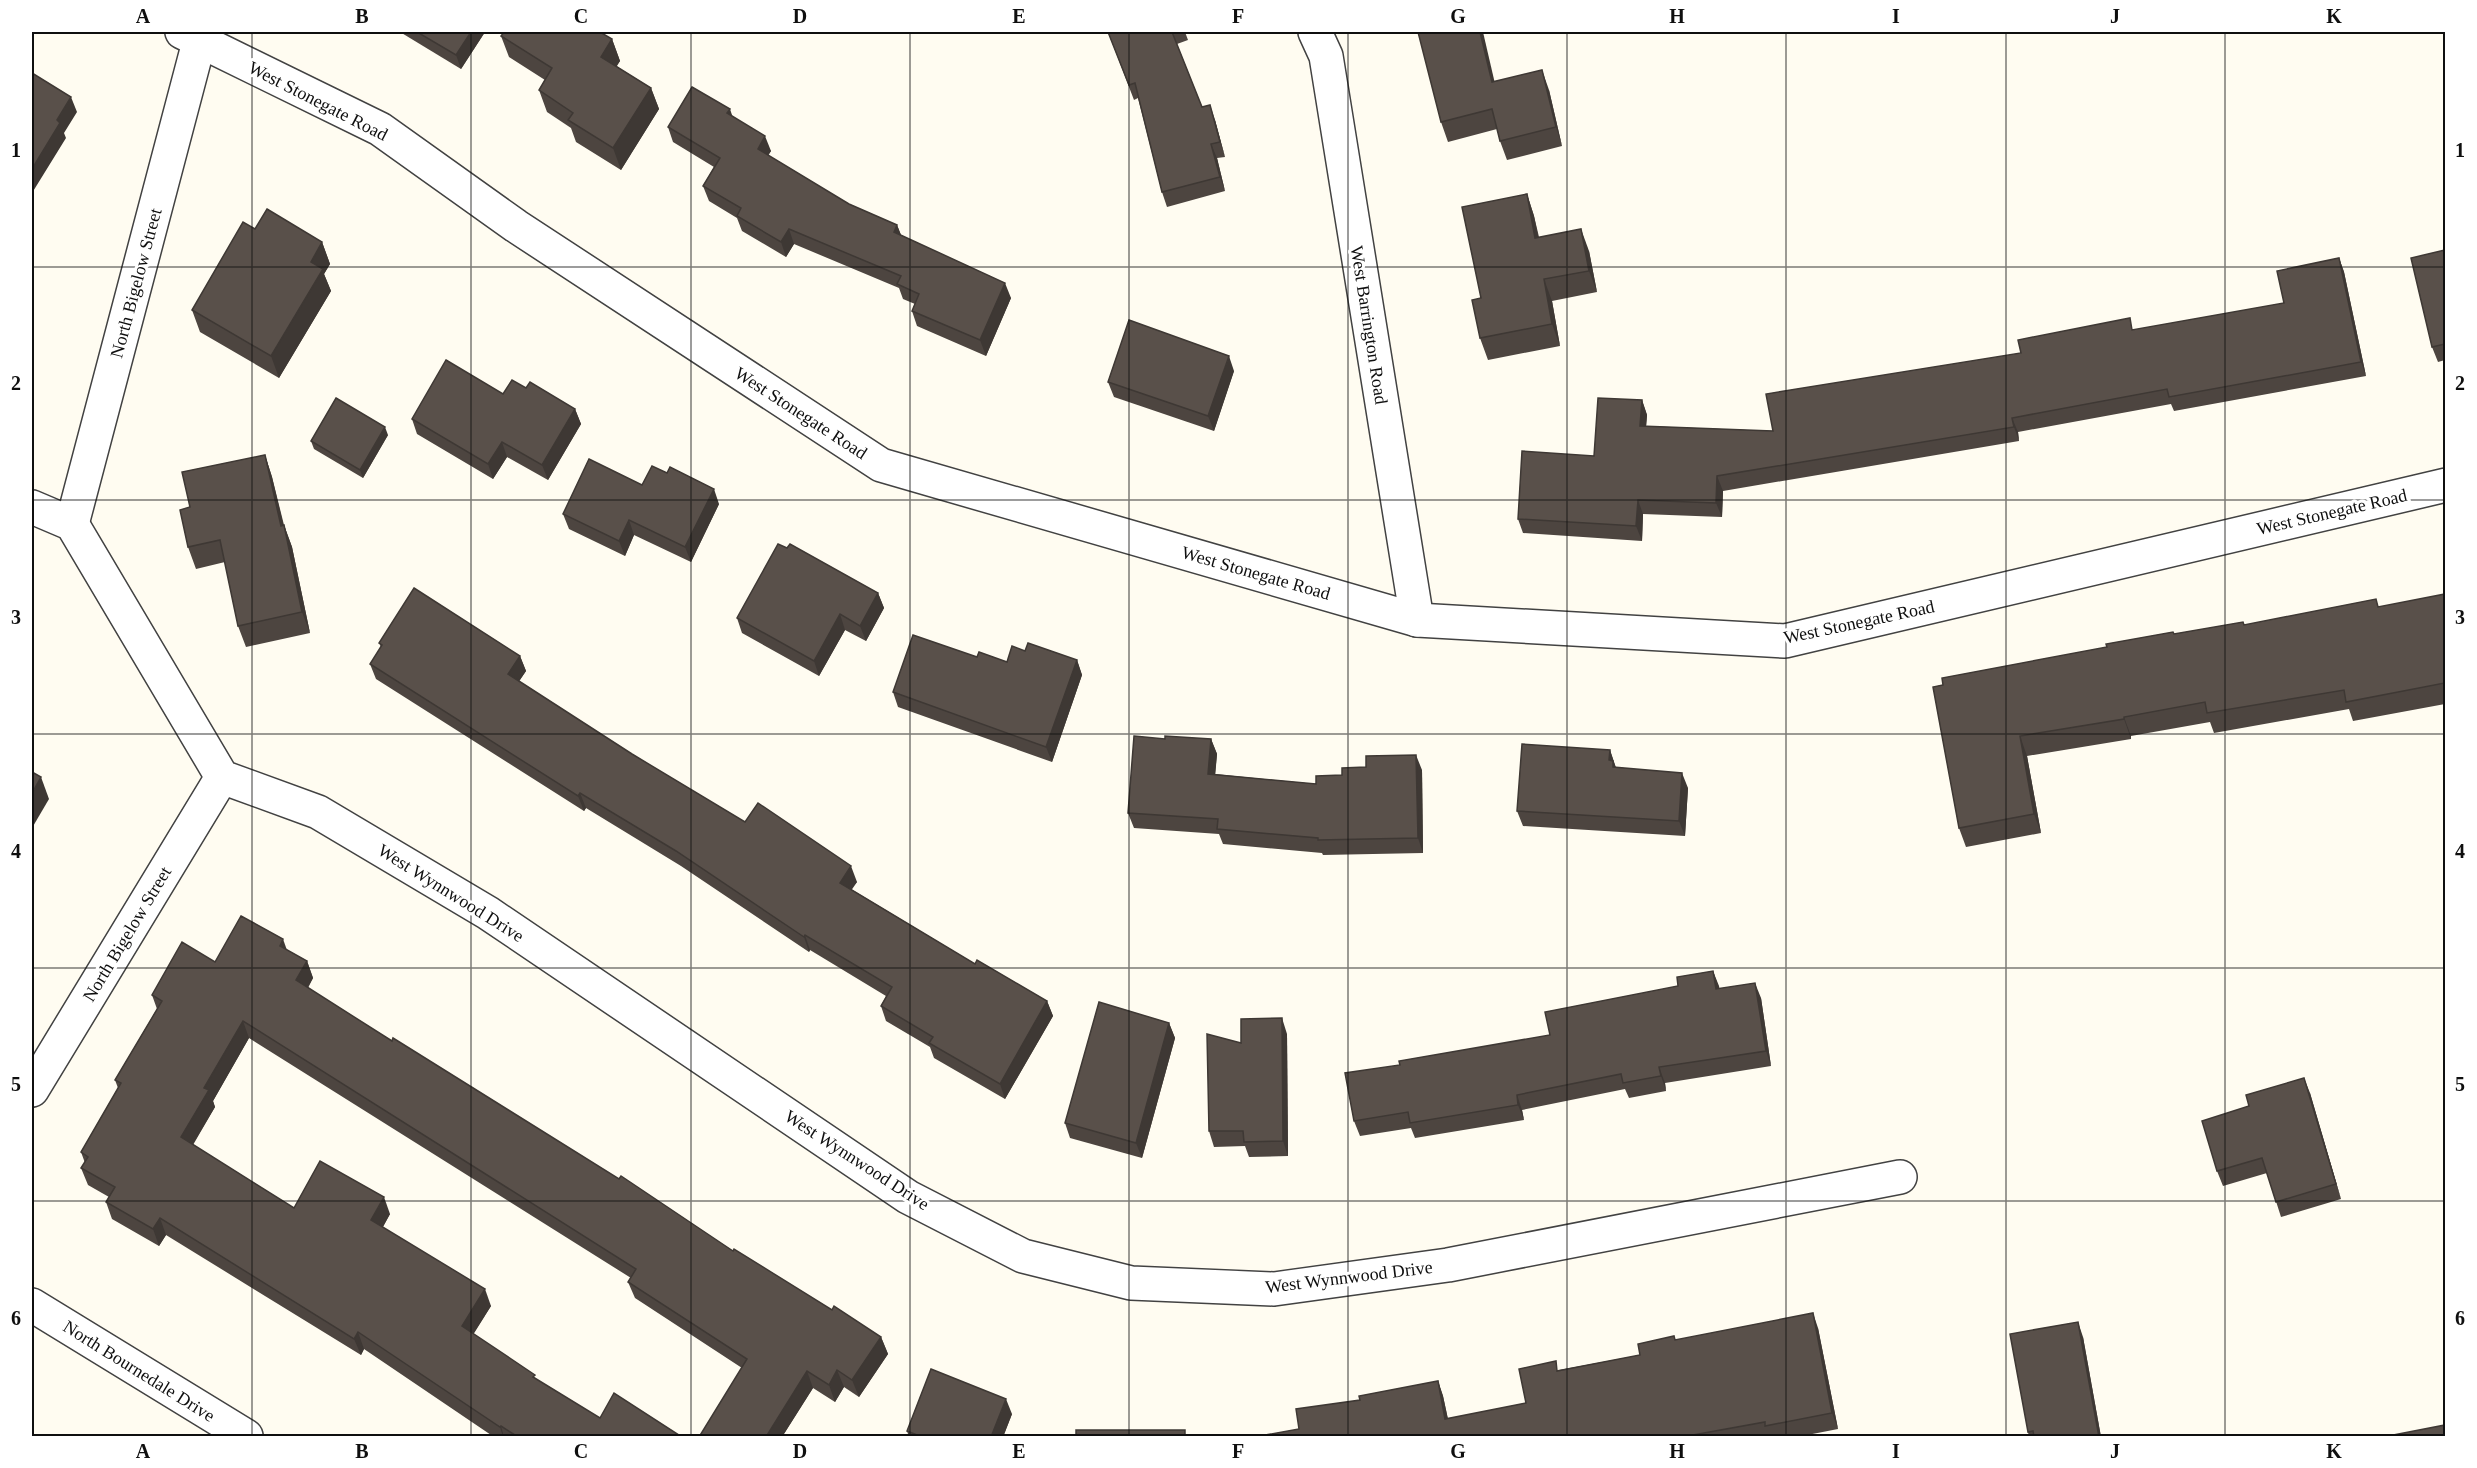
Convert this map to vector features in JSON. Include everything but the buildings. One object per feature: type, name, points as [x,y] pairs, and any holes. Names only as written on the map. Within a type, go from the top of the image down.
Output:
[{"type":"street","name":"West Barrington Road","points":[[1315,32],[1326,56],[1416,620]]},
{"type":"street","name":"West Stonegate Road","points":[[191,37],[380,129],[516,226],[881,465],[1416,620],[1785,641],[2445,485]]},
{"type":"street","name":"North Bigelow Street","points":[[72,524],[191,37]]},
{"type":"street","points":[[32,507],[72,524],[222,777]]},
{"type":"street","name":"North Bigelow Street","points":[[32,1090],[222,777]]},
{"type":"street","name":"West Wynnwood Drive","points":[[222,777],[318,812],[488,913],[909,1197],[1023,1256],[1131,1283],[1274,1289],[1448,1265],[1900,1177]]},
{"type":"street","name":"North Bournedale Drive","points":[[32,1305],[246,1437]]}]
